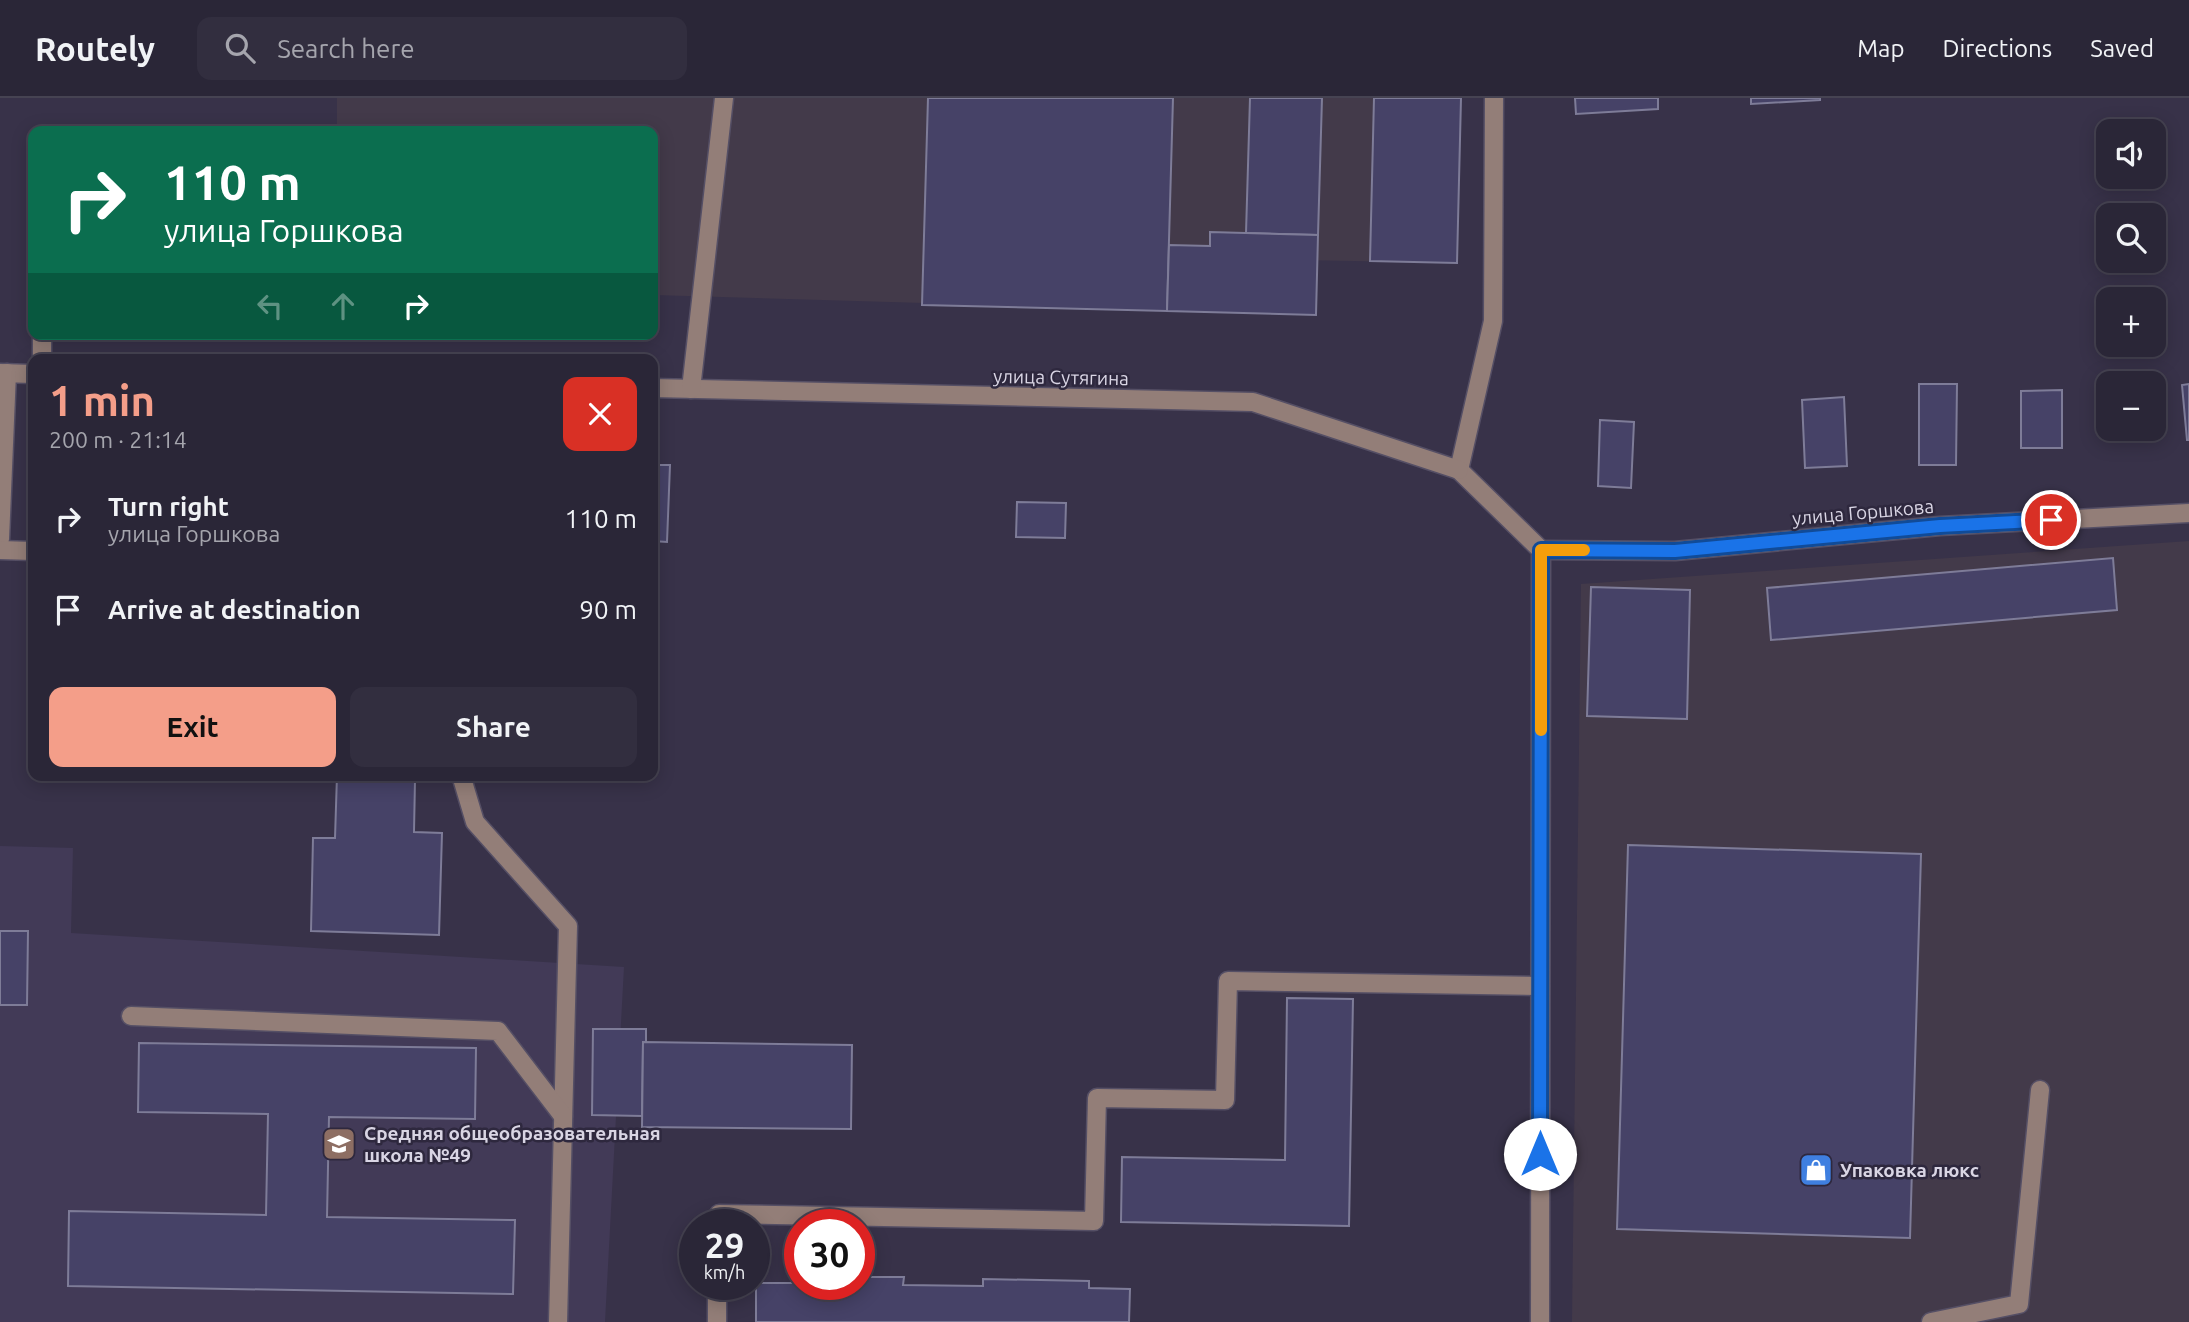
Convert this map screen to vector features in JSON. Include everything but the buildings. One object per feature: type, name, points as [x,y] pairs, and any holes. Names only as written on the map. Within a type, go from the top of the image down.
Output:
[{"type":"street","points":[[691,389],[724,98]]},
{"type":"street","points":[[1494,98],[1493,321],[1458,470],[1541,550],[1540,1322]]},
{"type":"street","points":[[0,539],[4,373],[28,374]]},
{"type":"street","name":"улица Сутягина","points":[[658,388],[1254,402],[1458,470]]},
{"type":"street","name":"улица Горшкова","points":[[1541,550],[1675,551],[1940,526],[2189,513]]},
{"type":"street","points":[[0,550],[28,551]]},
{"type":"street","points":[[463,781],[475,822],[568,926],[558,1322]]},
{"type":"street","points":[[770,1215],[1094,1221],[1097,1098],[1226,1100],[1228,981],[1540,986]]},
{"type":"street","points":[[131,1016],[498,1031],[563,1116]]},
{"type":"street","points":[[1931,1322],[2020,1304],[2040,1090]]},
{"type":"street","points":[[717,1300],[717,1322]]},
{"type":"shaded area","points":[[337,98],[1461,98],[1457,263],[1301,260],[1299,314],[658,295],[658,126],[337,126]]},
{"type":"shaded area","points":[[2189,541],[2189,1322],[1572,1322],[1581,584]]},
{"type":"shaded area","name":"Средняя общеобразовательная школа №49","points":[[0,846],[73,848],[71,933],[624,967],[605,1322],[0,1322]]},
{"type":"slow traffic","points":[[1541,730],[1541,550],[1584,550]]},
{"type":"place","name":"Средняя общеобразовательная школа №49","points":[[339,1144]]},
{"type":"place","name":"Упаковка люкс","points":[[1816,1170]]},
{"type":"route","points":[[1540,1154],[1541,550],[1675,551],[1940,526],[2051,520]]}]
